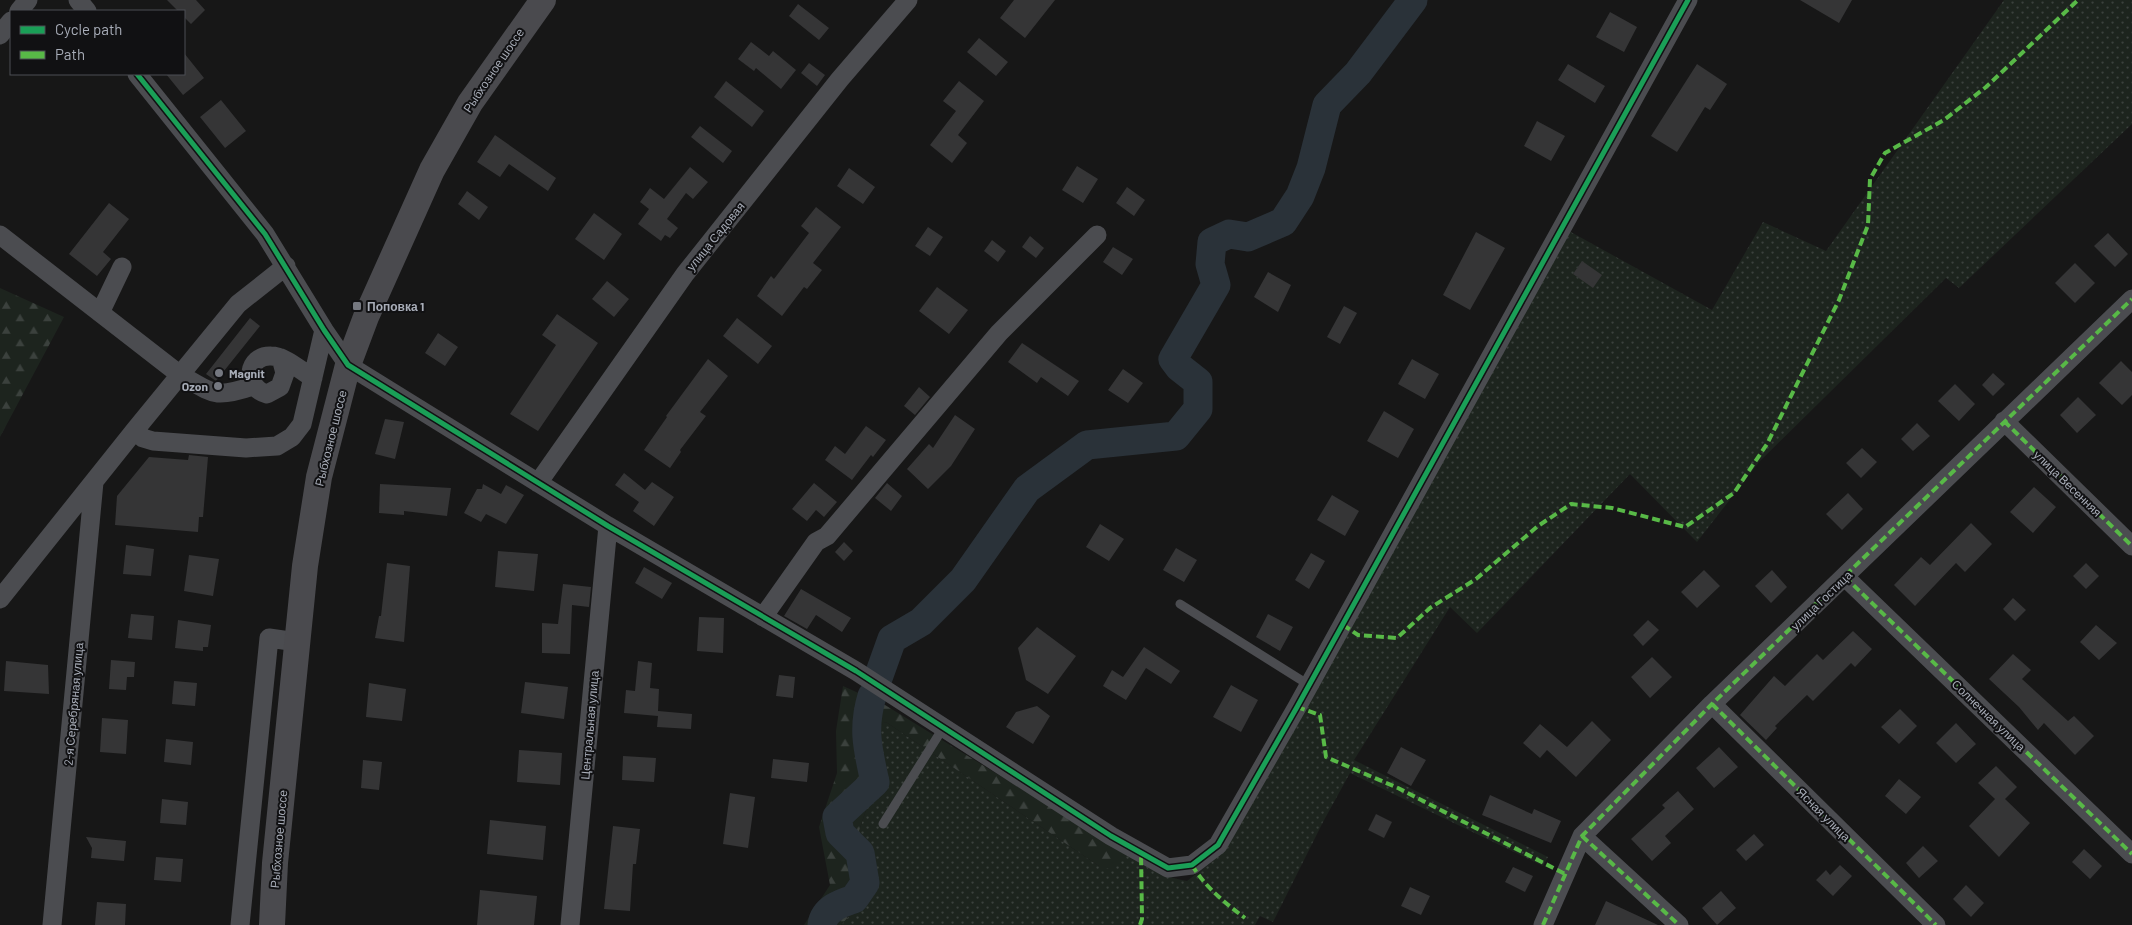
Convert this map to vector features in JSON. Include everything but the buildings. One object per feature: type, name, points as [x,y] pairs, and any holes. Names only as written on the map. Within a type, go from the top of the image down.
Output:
[{"type":"street","points":[[20,10],[28,0]]},
{"type":"street","name":"Рыбхозное шоссе","points":[[272,925],[275,863],[305,566],[319,477],[348,365],[366,317],[432,170],[470,103],[543,0]]},
{"type":"street","name":"улица Садовая","points":[[538,483],[685,274],[840,79],[908,0]]},
{"type":"street","points":[[138,75],[265,234],[324,330],[348,365],[608,526],[856,671],[1111,836],[1168,868],[1192,865],[1218,846],[1688,0]]},
{"type":"street","points":[[0,34],[10,22]]},
{"type":"street","points":[[0,235],[179,374],[212,393],[222,395],[253,386]]},
{"type":"street","points":[[763,617],[816,542],[827,536],[999,333],[1097,235]]},
{"type":"street","points":[[0,599],[179,374],[238,304],[286,266]]},
{"type":"street","points":[[100,313],[122,268]]},
{"type":"street","name":"улица Гостица","points":[[1543,925],[1582,836],[1712,704],[2132,299]]},
{"type":"street","points":[[135,430],[144,438],[153,441],[246,448],[278,446],[292,437],[302,424],[324,330]]},
{"type":"street","points":[[281,358],[285,373],[280,387],[267,394],[258,392],[253,386],[250,375],[257,361],[271,356],[281,358],[313,378]]},
{"type":"street","name":"улица Весенняя","points":[[2004,421],[2132,546]]},
{"type":"street","name":"2-я Серебряная улица","points":[[52,925],[94,482]]},
{"type":"street","name":"Центральная улица","points":[[570,925],[608,526]]},
{"type":"street","name":"Солнечная улица","points":[[1845,577],[2132,854]]},
{"type":"street","points":[[240,925],[269,638],[297,642]]},
{"type":"street","name":"Ясная улица","points":[[1712,704],[1936,925]]},
{"type":"street","points":[[1582,836],[1679,925]]},
{"type":"lane","points":[[1180,604],[1309,685]]},
{"type":"lane","points":[[883,824],[944,728]]},
{"type":"green space","points":[[2004,0],[2132,0],[2132,124],[1959,288],[1946,278],[1759,462],[1697,542],[1630,474],[1477,633],[1450,607],[1354,760],[1548,857],[1543,866],[1350,773],[1273,922],[1260,916],[1255,925],[841,925],[868,895],[872,860],[859,831],[868,804],[889,782],[877,727],[886,722],[1099,866],[1124,852],[1154,871],[1187,881],[1213,861],[1569,231],[1712,310],[1763,222],[1826,251]]},
{"type":"green space","points":[[0,288],[64,317],[0,437]]},
{"type":"green space","points":[[843,686],[885,705],[1124,852],[1113,870],[1099,866],[886,722],[877,727],[889,782],[868,804],[859,831],[872,860],[868,895],[841,925],[804,925],[830,885],[819,827],[837,773],[836,731]]},
{"type":"waterway","points":[[878,678],[892,639],[921,622],[963,580],[1027,489],[1087,445],[1176,436],[1198,409],[1198,382],[1179,367],[1173,359],[1216,285],[1210,264],[1212,242],[1229,234],[1248,237],[1283,222],[1300,196],[1311,168],[1327,105],[1358,73],[1413,0]]},
{"type":"waterway","points":[[822,925],[823,919],[830,911],[854,899],[865,883],[860,853],[840,833],[837,817],[875,782],[867,739],[867,719],[872,696]]},
{"type":"marked path","points":[[1343,625],[1358,635],[1397,638],[1430,608],[1476,579],[1538,526],[1571,504],[1612,508],[1685,527],[1734,493],[1767,444],[1839,300],[1868,225],[1870,179],[1885,153],[1944,120],[1986,87],[2078,0]]},
{"type":"marked path","points":[[1543,925],[1582,836],[1712,704],[2132,299]]},
{"type":"marked path","points":[[2004,421],[2132,546]]},
{"type":"marked path","points":[[1845,577],[2132,854]]},
{"type":"marked path","points":[[1712,704],[1936,925]]},
{"type":"marked path","points":[[1297,707],[1320,715],[1326,757],[1398,788],[1565,874]]},
{"type":"marked path","points":[[1582,836],[1679,925]]},
{"type":"marked path","points":[[1140,925],[1142,919],[1141,852]]},
{"type":"marked path","points":[[1192,865],[1209,887],[1245,918]]},
{"type":"cycle path","points":[[138,75],[265,234],[324,330],[348,365],[608,526],[856,671],[1111,836],[1168,868],[1192,865],[1218,845],[1297,707],[1688,0]]},
{"type":"place","name":"Поповка 1","points":[[357,306]]},
{"type":"place","name":"Magnit","points":[[219,373]]},
{"type":"place","name":"Ozon","points":[[218,386]]}]
